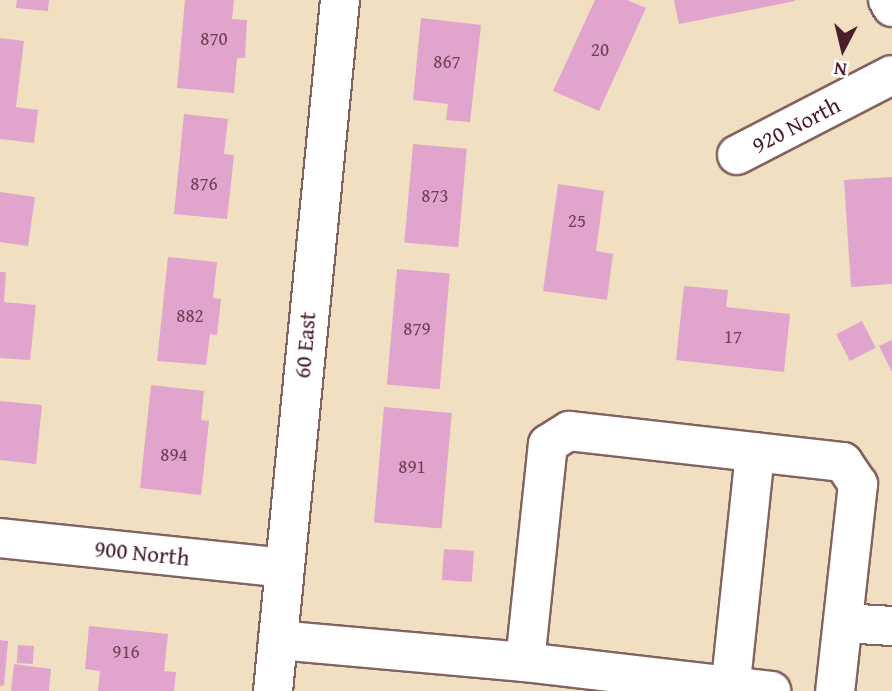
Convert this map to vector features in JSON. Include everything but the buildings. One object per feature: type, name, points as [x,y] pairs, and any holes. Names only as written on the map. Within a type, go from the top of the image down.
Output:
[{"type":"street","name":"60 East","points":[[273,691],[340,0]]},
{"type":"street","points":[[888,0],[892,8]]},
{"type":"street","name":"920 North","points":[[737,155],[892,75]]},
{"type":"street","points":[[525,662],[548,444],[569,431],[843,462],[858,484],[835,691]]},
{"type":"street","points":[[730,689],[755,452]]},
{"type":"street","name":"900 North","points":[[0,538],[284,568]]},
{"type":"street","points":[[843,623],[892,626]]},
{"type":"street","points":[[278,640],[525,662],[730,689],[771,691]]}]
